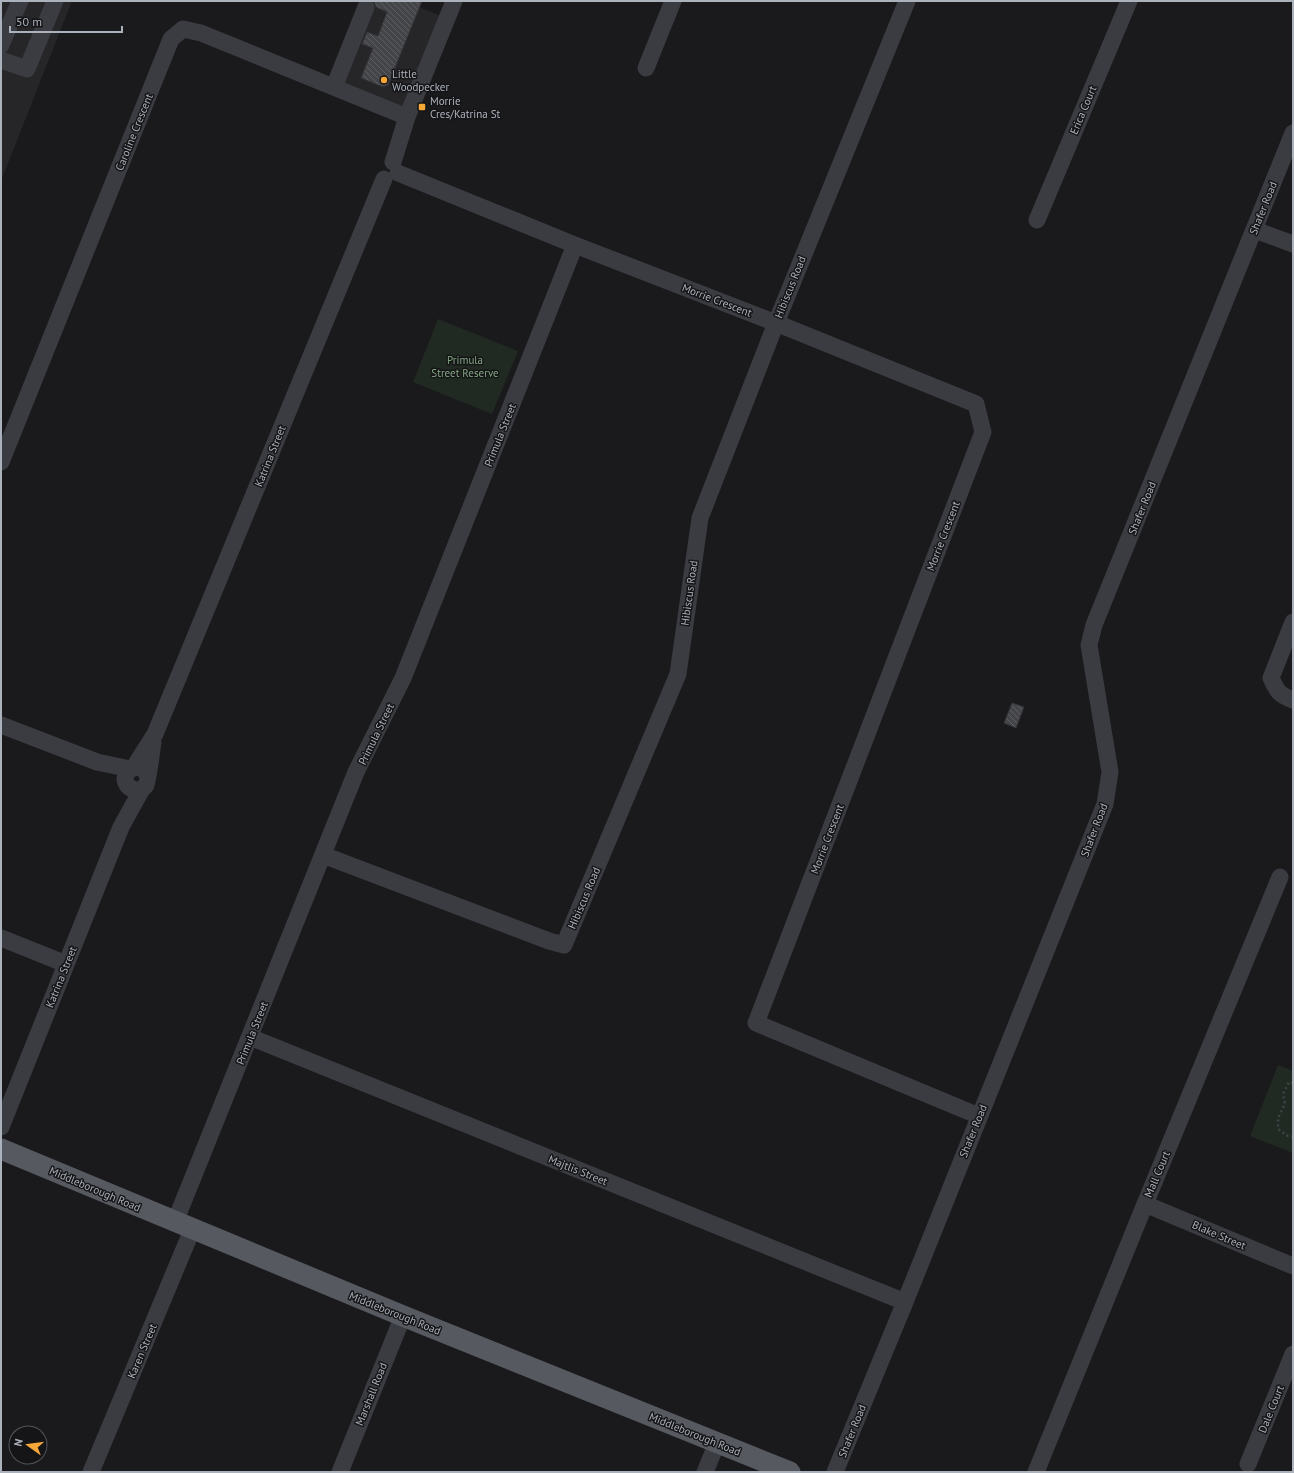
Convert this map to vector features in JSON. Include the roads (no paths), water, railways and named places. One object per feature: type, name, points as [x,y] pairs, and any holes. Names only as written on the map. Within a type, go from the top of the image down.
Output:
[{"type":"main road","name":"Middleborough Road","points":[[1,1150],[403,1316],[790,1472]]},
{"type":"street","points":[[1,45],[20,1]]},
{"type":"street","points":[[1,60],[27,69],[55,1]]},
{"type":"street","name":"Katrina Street","points":[[1,1127],[121,827],[134,778],[155,734],[392,171],[407,117],[454,1]]},
{"type":"street","points":[[646,68],[673,1]]},
{"type":"street","name":"Hibiscus Road","points":[[323,855],[549,941],[564,945],[678,674],[700,518],[776,323],[906,1]]},
{"type":"street","name":"Erica Court","points":[[1037,220],[1129,1]]},
{"type":"street","points":[[334,87],[366,7]]},
{"type":"street","name":"Caroline Crescent","points":[[1,462],[171,39],[183,29],[201,33],[407,117]]},
{"type":"street","name":"Shafer Road","points":[[835,1472],[1105,804],[1110,772],[1090,645],[1094,625],[1293,133]]},
{"type":"street","name":"Morrie Crescent","points":[[392,171],[976,404],[983,432],[756,1023],[979,1116]]},
{"type":"street","points":[[1255,230],[1293,244]]},
{"type":"street","name":"Primula Street","points":[[184,1226],[250,1037],[356,772],[403,678],[575,245]]},
{"type":"street","points":[[1293,622],[1271,678],[1276,690],[1285,697],[1293,700]]},
{"type":"street","points":[[1,725],[134,778]]},
{"type":"street","name":"Mall Court","points":[[1036,1472],[1280,877]]},
{"type":"street","points":[[1,938],[66,964]]},
{"type":"street","name":"Majtlis Street","points":[[250,1037],[905,1302]]},
{"type":"street","name":"Blake Street","points":[[1145,1204],[1293,1266]]},
{"type":"street","name":"Karen Street","points":[[91,1472],[184,1226]]},
{"type":"street","name":"Marshall Road","points":[[340,1472],[403,1316]]},
{"type":"street","name":"Dale Court","points":[[1248,1464],[1293,1354]]},
{"type":"street","points":[[705,1472],[717,1443]]},
{"type":"place","name":"Little Woodpecker","points":[[384,80]]},
{"type":"place","name":"Morrie Cres/Katrina St","points":[[422,107]]},
{"type":"park label","name":"Primula Street Reserve","points":[[465,366]]}]
